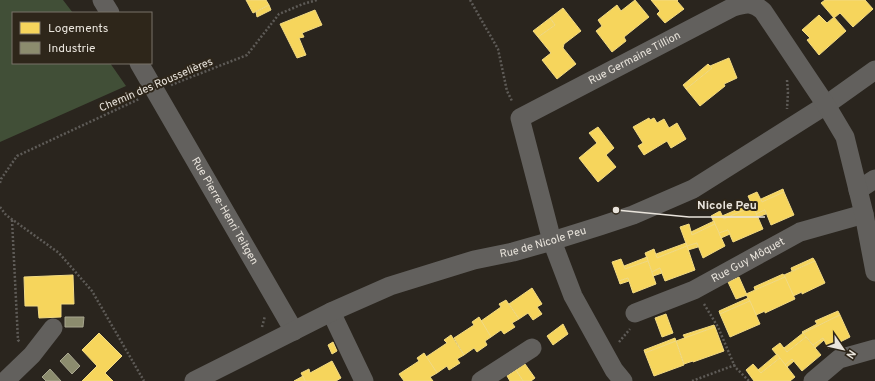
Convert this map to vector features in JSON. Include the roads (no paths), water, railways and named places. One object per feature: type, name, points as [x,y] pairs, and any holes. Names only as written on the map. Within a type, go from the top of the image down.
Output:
[{"type":"street","points":[[102,0],[109,12]]},
{"type":"street","name":"Rue Germaine Tillion","points":[[552,241],[520,118],[733,7],[744,4],[769,5],[826,105]]},
{"type":"street","name":"Rue Pierre-Henri Teitgen","points":[[140,64],[294,331]]},
{"type":"street","name":"Rue de Nicole Peu","points":[[194,381],[331,312],[390,286],[474,260],[513,252],[552,241],[633,215],[693,188],[826,105],[875,70]]},
{"type":"street","points":[[826,105],[845,137],[864,214],[875,272]]},
{"type":"street","points":[[858,190],[875,179]]},
{"type":"street","name":"Rue Guy Môquet","points":[[633,320],[694,290],[800,232],[864,214]]},
{"type":"street","points":[[552,241],[573,296],[614,370],[623,381]]},
{"type":"street","points":[[331,312],[364,381]]},
{"type":"street","points":[[5,381],[32,355],[53,328]]},
{"type":"street","points":[[481,381],[532,348]]},
{"type":"street","points":[[813,381],[840,359],[875,349]]},
{"type":"place","name":"Nicole Peu","points":[[616,210]]}]
